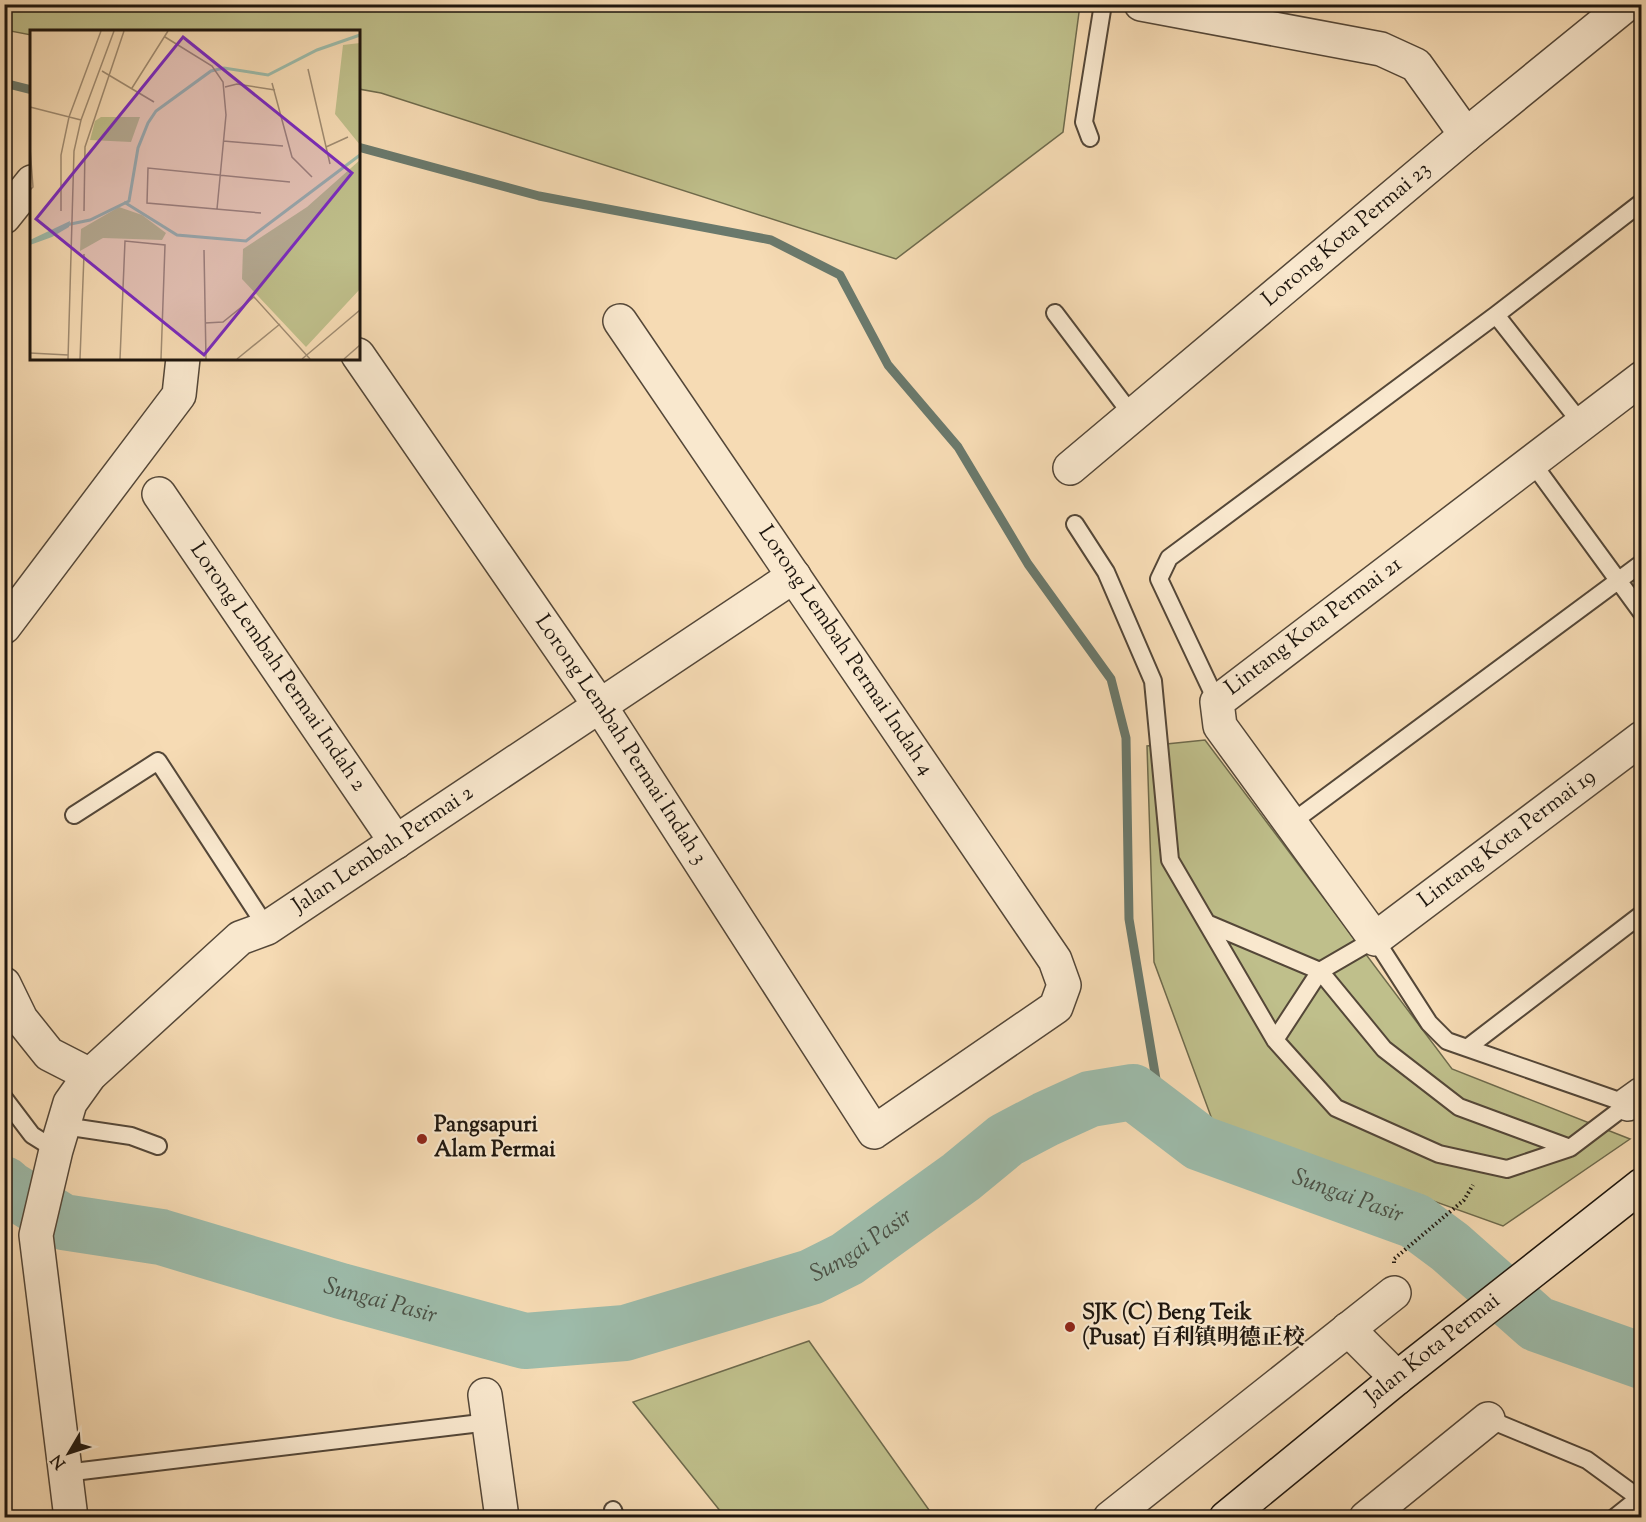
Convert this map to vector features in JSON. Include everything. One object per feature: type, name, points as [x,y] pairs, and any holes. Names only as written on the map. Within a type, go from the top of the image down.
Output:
[{"type":"street","points":[[1141,4],[1381,49],[1416,65],[1466,135]]},
{"type":"street","name":"Lorong Kota Permai 23","points":[[1070,468],[1466,135],[1627,4]]},
{"type":"street","points":[[4,217],[30,184]]},
{"type":"street","name":"Lorong Lembah Permai Indah 4","points":[[620,321],[1054,960],[1064,985],[1056,1007],[874,1132]]},
{"type":"street","name":"Lorong Lembah Permai Indah 3","points":[[360,358],[600,706],[874,1132]]},
{"type":"street","points":[[4,627],[179,395],[183,360]]},
{"type":"street","name":"Lintang Kota Permai 21","points":[[1375,939],[1220,726],[1217,702],[1641,378]]},
{"type":"street","name":"Lorong Lembah Permai Indah 2","points":[[159,494],[396,842]]},
{"type":"street","name":"Jalan Lembah Permai 2","points":[[65,1473],[36,1235],[70,1103],[90,1075],[240,938],[267,928],[794,576]]},
{"type":"street","name":"Lintang Kota Permai 19","points":[[1375,939],[1639,745]]},
{"type":"street","points":[[4,984],[21,1019],[49,1054],[90,1075]]},
{"type":"street","name":"Jalan Kota Permai","points":[[1226,1518],[1397,1378],[1641,1185]]},
{"type":"street","points":[[1110,1518],[1394,1293]]},
{"type":"street","points":[[1348,1329],[1397,1378]]},
{"type":"street","points":[[487,1408],[502,1518]]},
{"type":"street","points":[[1366,1518],[1488,1419]]},
{"type":"street","points":[[65,1473],[71,1518]]},
{"type":"lane","points":[[1090,138],[1084,122],[1103,4]]},
{"type":"lane","points":[[1217,702],[1160,579],[1168,558],[1496,315],[1641,202]]},
{"type":"lane","points":[[1055,313],[1132,416]]},
{"type":"lane","points":[[1496,315],[1581,423]]},
{"type":"lane","points":[[1531,461],[1641,613]]},
{"type":"lane","points":[[1075,524],[1106,572],[1153,681],[1170,860],[1275,1040],[1336,1108],[1439,1154],[1507,1169],[1569,1148],[1635,1099]]},
{"type":"lane","points":[[1291,823],[1641,563]]},
{"type":"lane","points":[[74,815],[158,761],[267,928]]},
{"type":"lane","points":[[1467,1048],[1641,914]]},
{"type":"lane","points":[[1209,924],[1320,971],[1384,1049],[1459,1107],[1569,1148]]},
{"type":"lane","points":[[1275,1040],[1320,971],[1375,939],[1429,1023],[1447,1041],[1635,1099]]},
{"type":"lane","points":[[4,1098],[32,1135],[60,1138],[131,1136],[158,1146]]},
{"type":"lane","points":[[65,1473],[487,1408]]},
{"type":"lane","points":[[1488,1419],[1587,1460],[1639,1498],[1614,1518]]},
{"type":"path","points":[[1394,1259],[1464,1200]]},
{"type":"green space","points":[[5,4],[1080,5],[1063,132],[896,259],[381,93],[360,89],[360,30],[30,30],[30,35],[5,30]]},
{"type":"green space","points":[[1205,740],[1452,1069],[1630,1139],[1503,1226],[1213,1122],[1154,962],[1147,746]]},
{"type":"green space","points":[[809,1341],[934,1517],[725,1517],[633,1402]]},
{"type":"water","points":[[1541,1302],[1641,1337],[1641,1385],[1615,1368],[1505,1329]]},
{"type":"waterway","points":[[4,83],[30,90]]},
{"type":"waterway","points":[[360,148],[539,196],[771,240],[840,275],[888,365],[958,447],[1028,564],[1111,679],[1126,738],[1129,919],[1162,1115]]},
{"type":"waterway","name":"Sungai Pasir","points":[[4,1184],[63,1222],[161,1237],[341,1291],[525,1341],[625,1333],[811,1277],[847,1259],[961,1177],[1006,1140],[1090,1099],[1133,1092],[1200,1143],[1415,1221],[1450,1247],[1537,1324],[1642,1361]]},
{"type":"place","name":"Pangsapuri Alam Permai","points":[[422,1139]]},
{"type":"place","name":"SJK (C) Beng Teik (Pusat) 百利镇明德正校","points":[[1070,1327]]}]
